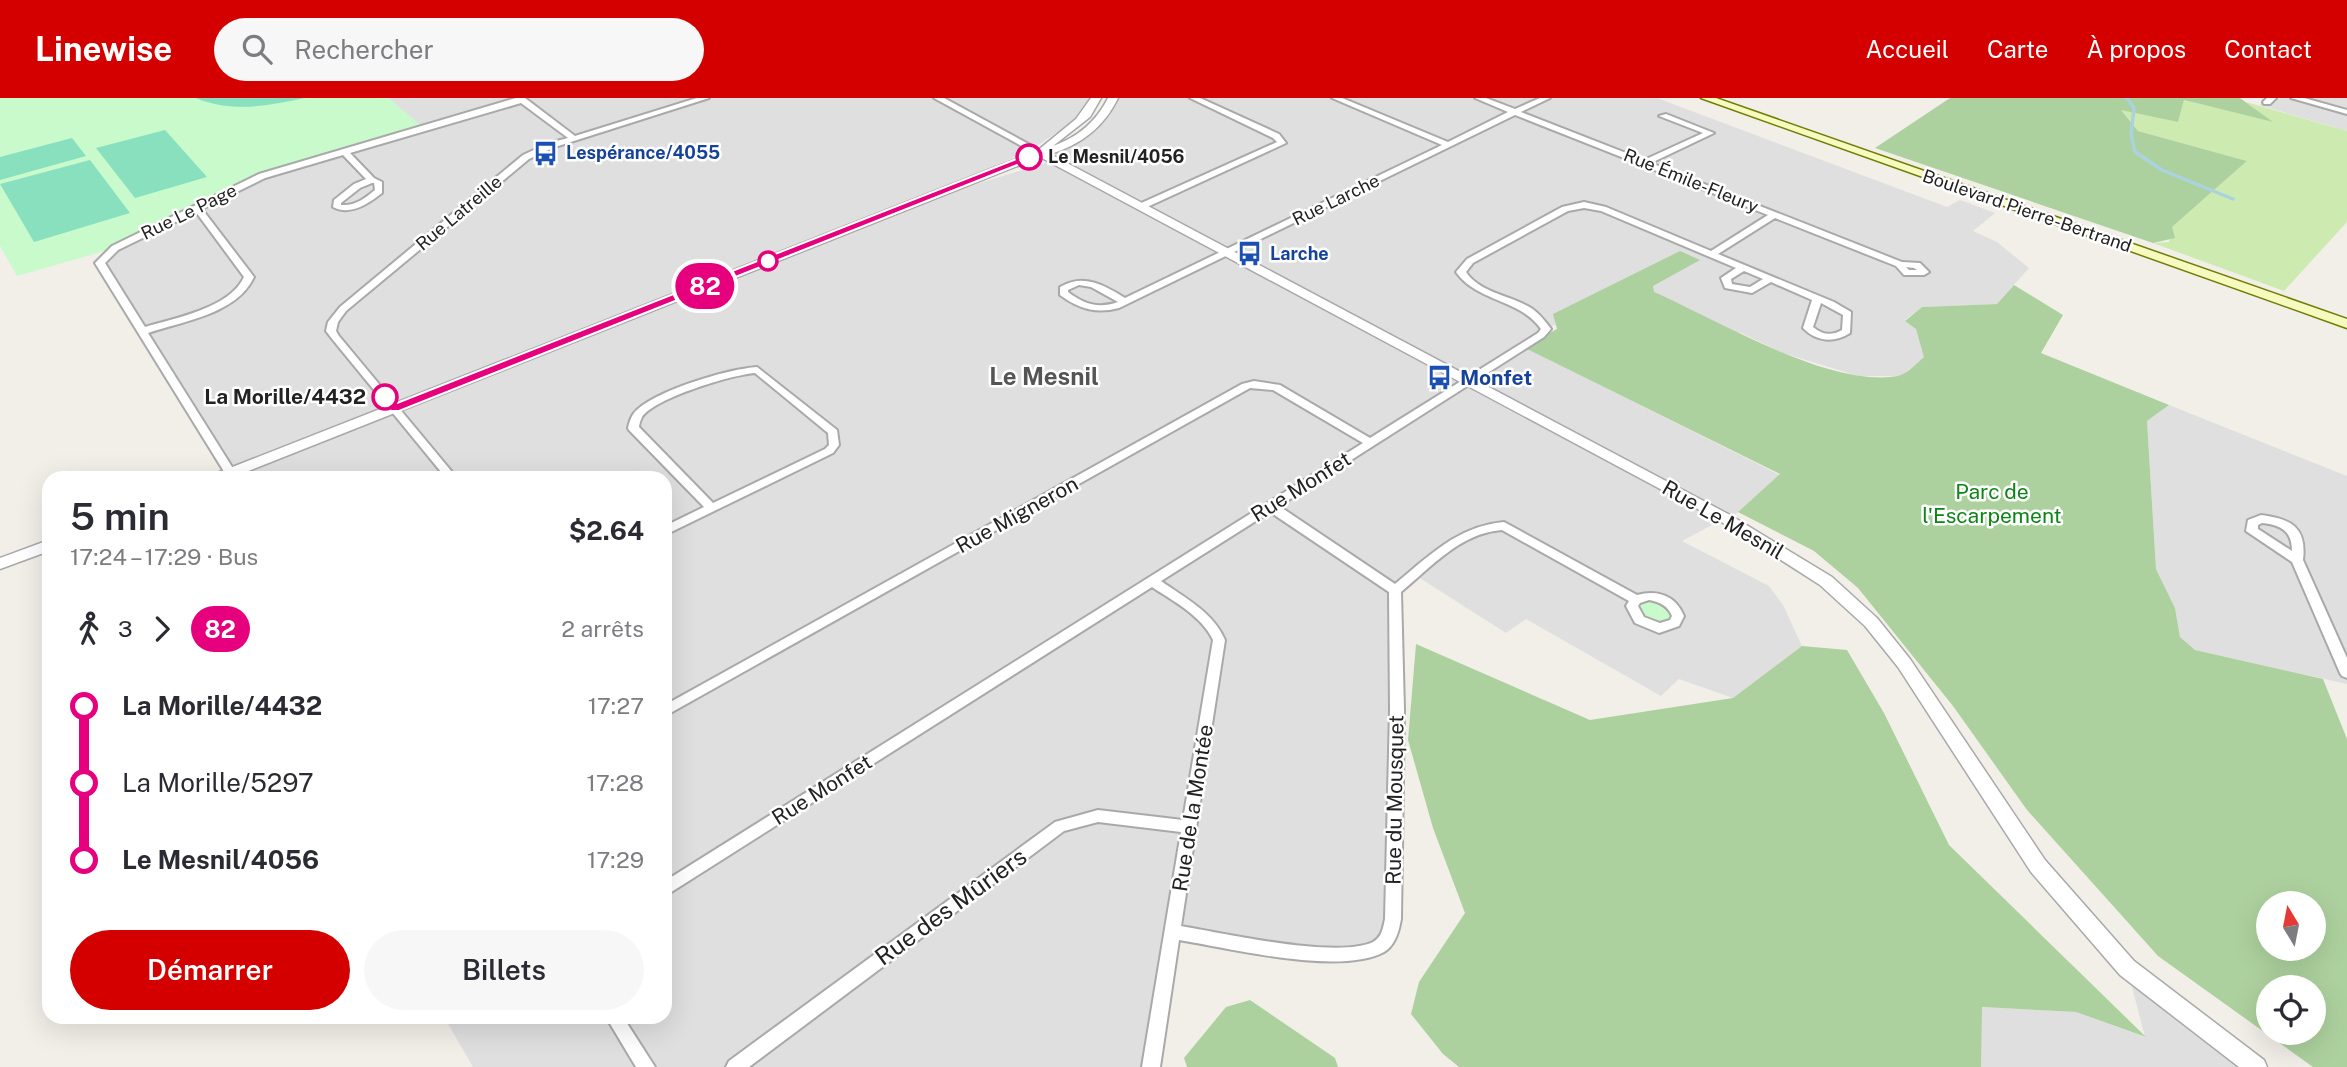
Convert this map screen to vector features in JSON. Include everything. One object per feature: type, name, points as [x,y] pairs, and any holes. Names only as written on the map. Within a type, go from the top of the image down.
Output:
[{"type":"main road","name":"Boulevard Pierre-Bertrand","points":[[1706,98],[2347,324]]},
{"type":"street","name":"Rue Latreille","points":[[395,408],[331,331],[333,321],[343,309],[526,157],[573,138],[705,98]]},
{"type":"street","points":[[938,98],[1041,153]]},
{"type":"street","points":[[1041,153],[1052,140],[1088,117],[1096,98]]},
{"type":"street","points":[[239,471],[1041,153],[1064,147],[1092,129],[1107,112],[1113,98]]},
{"type":"street","points":[[1142,206],[1282,143],[1276,136],[1194,98]]},
{"type":"street","points":[[1336,98],[1448,145]]},
{"type":"street","name":"Rue Émile-Fleury","points":[[1479,98],[1902,265]]},
{"type":"street","name":"Rue Larche","points":[[1125,302],[1088,282],[1069,284],[1063,289],[1063,293],[1087,309],[1109,310],[1546,98]]},
{"type":"street","points":[[2295,98],[2347,112]]},
{"type":"street","points":[[521,99],[573,138]]},
{"type":"street","name":"Rue Le Page","points":[[224,471],[100,263],[102,258],[115,248],[262,177],[521,99]]},
{"type":"street","points":[[1645,163],[1710,133],[1663,116]]},
{"type":"street","points":[[345,152],[371,180],[378,182],[379,191],[364,204],[354,208],[337,207],[337,202],[357,186],[371,180]]},
{"type":"street","name":"Rue Le Mesnil","points":[[1041,153],[1725,518],[1826,582],[1871,622],[1904,663],[2038,866],[2127,968],[2256,1067]]},
{"type":"street","name":"Rue Monfet","points":[[672,885],[1541,335],[1546,329],[1537,315],[1471,283],[1463,277],[1463,267],[1565,209],[1584,205],[1604,209],[1710,255]]},
{"type":"street","points":[[143,331],[221,305],[233,299],[248,284],[250,277],[197,208]]},
{"type":"street","points":[[1710,255],[1775,214]]},
{"type":"street","points":[[1710,255],[1741,269],[1817,300],[1848,314],[1847,331],[1831,338],[1814,333],[1808,328],[1817,300]]},
{"type":"street","points":[[1741,269],[1726,278],[1728,286],[1752,290],[1768,280]]},
{"type":"street","points":[[672,528],[712,508],[828,451],[834,445],[833,432],[757,370],[727,373],[646,408],[635,420],[634,428],[712,508]]},
{"type":"street","name":"Rue Migneron","points":[[672,707],[1246,386],[1254,384],[1276,387],[1371,443]]},
{"type":"street","points":[[395,408],[446,471]]},
{"type":"street","points":[[1270,506],[1395,590],[1468,534],[1481,527],[1503,526],[1636,600]]},
{"type":"street","points":[[0,564],[42,548]]},
{"type":"street","points":[[2297,560],[2347,673]]},
{"type":"street","name":"Rue de la Montée","points":[[1151,1067],[1219,640],[1217,631],[1205,620],[1152,581]]},
{"type":"street","name":"Rue du Mousquet","points":[[1173,932],[1336,955],[1380,947],[1390,935],[1393,919],[1397,724],[1395,590]]},
{"type":"street","name":"Rue des Mûriers","points":[[735,1067],[1060,826],[1098,816],[1190,827]]},
{"type":"street","points":[[618,1024],[646,1067]]},
{"type":"shaded area","points":[[388,98],[1095,98],[1090,110],[1034,148],[915,203],[1055,160],[1041,153],[1092,129],[1113,98],[1657,98],[1947,207],[1960,200],[1995,213],[1973,231],[1997,242],[2029,268],[1997,304],[1922,307],[1905,320],[1916,329],[1925,357],[1901,376],[1858,376],[1783,353],[1741,333],[1597,306],[1546,329],[1524,347],[1780,475],[1729,520],[1725,518],[1682,541],[1769,586],[1783,605],[1802,646],[1733,698],[1679,679],[1661,696],[1526,619],[1506,633],[1415,575],[1395,590],[1390,935],[1360,952],[1173,932],[1151,1067],[473,1067],[448,1024],[672,1024],[672,471],[229,471],[102,258],[262,176],[423,128]]},
{"type":"shaded area","points":[[2272,98],[2347,98],[2347,131],[2259,105]]},
{"type":"shaded area","points":[[2169,405],[2347,476],[2347,684],[2195,650],[2180,637],[2175,608],[2156,569],[2147,421]]},
{"type":"shaded area","points":[[2127,968],[2256,1067],[1981,1067],[1981,1007],[2076,1012],[2145,1037]]},
{"type":"green space","points":[[0,98],[388,98],[424,128],[280,170],[115,248],[17,276],[0,246]]},
{"type":"green space","points":[[196,98],[304,98],[236,107]]},
{"type":"green space","points":[[1950,98],[2240,98],[2273,122],[2184,100],[2178,122],[2121,110],[2138,131],[2247,161],[2172,227],[2175,238],[2153,243],[1875,148]]},
{"type":"green space","points":[[2184,100],[2271,121],[2246,102],[2347,131],[2347,222],[2284,291],[2153,243],[2169,242],[2172,227],[2247,161],[2138,131],[2120,109],[2178,122]]},
{"type":"green space","points":[[165,130],[207,177],[135,198],[96,148]]},
{"type":"green space","points":[[72,138],[86,156],[0,180],[0,157]]},
{"type":"green space","points":[[90,160],[130,213],[34,242],[0,184]]},
{"type":"green space","name":"Parc de l'Escarpement","points":[[1680,251],[1700,260],[1653,286],[1654,292],[1807,362],[1870,377],[1898,376],[1924,357],[1916,329],[1905,321],[1922,307],[1997,304],[2014,285],[2063,315],[2041,353],[2169,405],[2147,421],[2156,569],[2175,608],[2180,637],[2195,650],[2323,679],[2347,739],[2347,1067],[2313,1067],[2282,1045],[2326,1045],[2326,975],[2256,975],[2256,1026],[2158,956],[2027,810],[1953,706],[1858,588],[1814,551],[1738,512],[1780,474],[1523,347],[1557,329],[1553,314]]},
{"type":"green space","points":[[1643,597],[1655,597],[1678,616],[1663,628],[1632,611]]},
{"type":"green space","points":[[1416,644],[1590,720],[1733,698],[1802,646],[1847,650],[1884,713],[1949,845],[2146,1037],[2076,1012],[1982,1007],[1981,1067],[1459,1067],[1443,1054],[1411,1014],[1419,982],[1465,913],[1433,828],[1408,740]]},
{"type":"green space","points":[[1250,1000],[1335,1058],[1338,1067],[1187,1067],[1184,1058],[1226,1007]]},
{"type":"waterway","points":[[2127,98],[2134,108],[2131,134],[2135,152],[2162,170],[2233,199]]},
{"type":"bus line","name":"82","points":[[385,397],[395,408],[1029,157]]},
{"type":"place","name":"Lespérance/4055","points":[[546,153]]},
{"type":"place","name":"Le Mesnil/4056","points":[[1029,157]]},
{"type":"place","name":"Larche","points":[[1250,254]]},
{"type":"place","name":"Monfet","points":[[1440,378]]},
{"type":"place","name":"La Morille/4432","points":[[385,397]]},
{"type":"district","name":"Le Mesnil","points":[[1044,377]]}]
